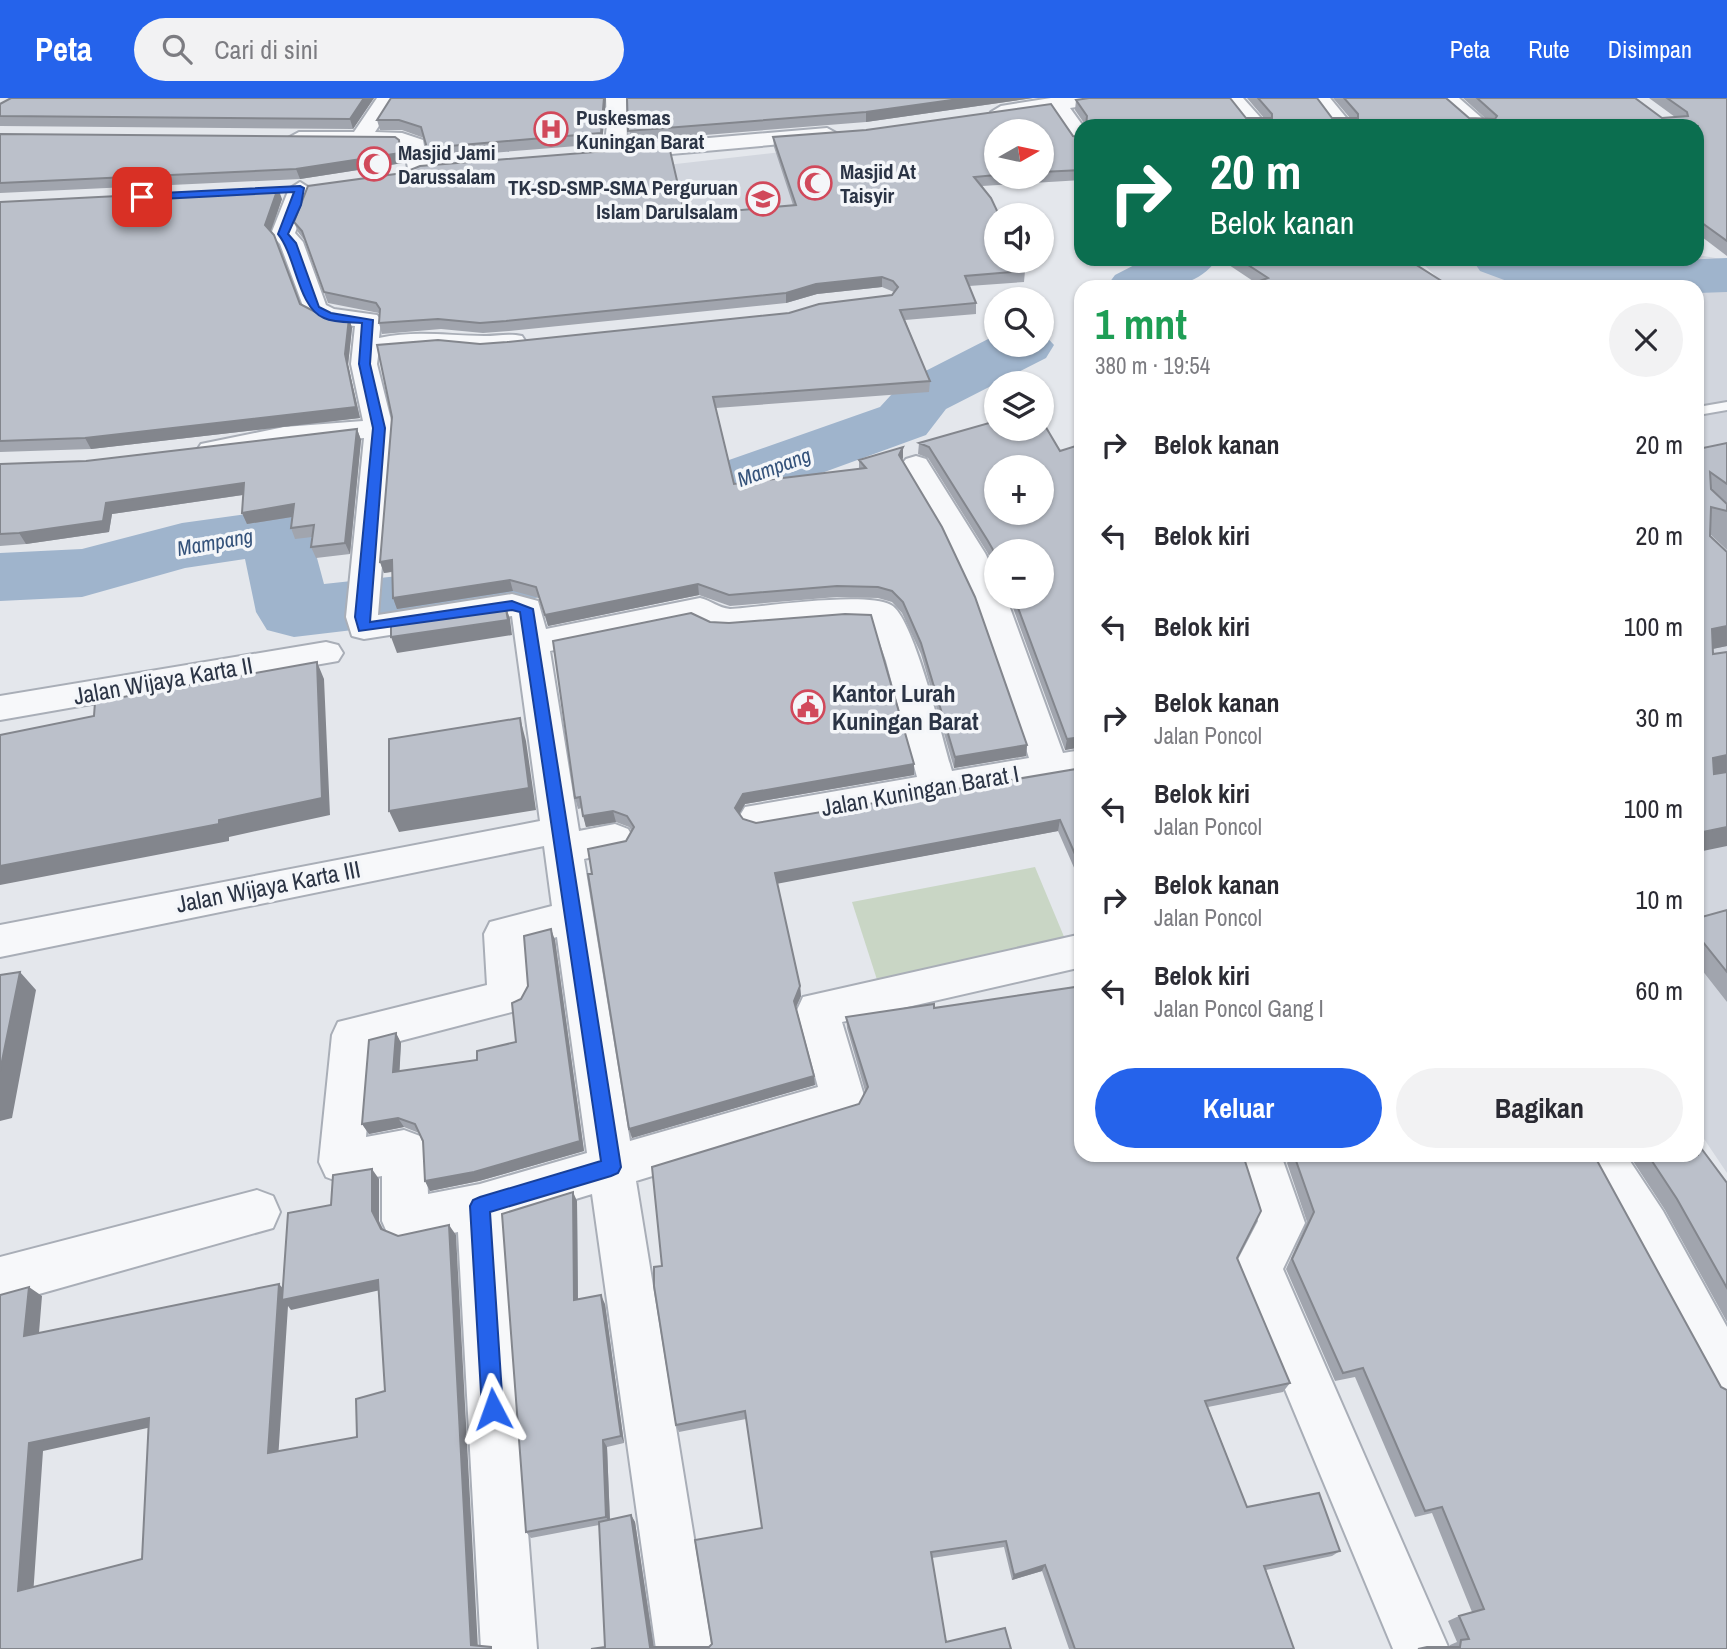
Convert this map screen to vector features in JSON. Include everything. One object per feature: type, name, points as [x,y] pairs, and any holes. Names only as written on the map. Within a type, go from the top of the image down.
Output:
[{"type":"street","points":[[361,137],[387,98]]},
{"type":"street","points":[[615,98],[618,125],[615,152]]},
{"type":"street","points":[[977,116],[1101,98]]},
{"type":"street","points":[[1232,98],[1251,119]]},
{"type":"street","points":[[1319,98],[1336,119]]},
{"type":"street","points":[[1446,98],[1472,119]]},
{"type":"street","points":[[1056,103],[1074,129]]},
{"type":"street","points":[[588,154],[852,132]]},
{"type":"street","points":[[278,138],[361,137],[410,141],[415,145],[417,168]]},
{"type":"street","points":[[393,176],[417,168],[443,166]]},
{"type":"street","points":[[299,188],[296,205],[283,234],[291,243],[315,309],[328,316],[368,320],[364,364],[379,428],[363,613],[520,605],[527,609],[550,841],[575,917],[684,1649]]},
{"type":"street","points":[[365,346],[441,340],[483,344],[534,340]]},
{"type":"street","points":[[190,452],[284,436],[379,428]]},
{"type":"street","points":[[916,465],[956,527],[1066,766]]},
{"type":"street","points":[[531,643],[700,609],[710,619],[730,620],[845,611],[879,612],[887,618],[903,661],[938,786]]},
{"type":"street","name":"Jalan Wijaya Karta II","points":[[0,708],[326,653]]},
{"type":"street","name":"Jalan Kuningan Barat I","points":[[758,817],[1066,766]]},
{"type":"street","name":"Jalan Wijaya Karta III","points":[[0,941],[550,841],[615,839]]},
{"type":"street","points":[[575,917],[505,934],[508,997],[353,1035],[342,1162],[404,1151],[405,1221],[480,1206],[843,1099],[818,1010],[1074,952]]},
{"type":"street","points":[[1260,1162],[1282,1223],[1258,1267],[1421,1649]]},
{"type":"street","points":[[1605,1162],[1646,1227],[1727,1376]]},
{"type":"street","points":[[480,1206],[509,1649]]},
{"type":"street","points":[[0,1282],[257,1212]]},
{"type":"lane","points":[[1704,410],[1727,406]]},
{"type":"shaded area","name":"TK-SD-SMP-SMA Perguruan Islam Darulsalam","points":[[887,140],[921,228],[686,249],[614,171]]},
{"type":"shaded area","points":[[1704,256],[1727,260],[1727,552],[1704,531],[1704,280],[1440,280],[1425,266],[1704,266]]},
{"type":"shaded area","points":[[1727,615],[1727,1173],[1704,1139],[1704,621]]},
{"type":"green space","points":[[1035,867],[1070,951],[880,989],[852,902]]},
{"type":"building","points":[[11,98],[364,98],[350,119],[0,116],[0,104]]},
{"type":"building","points":[[391,98],[604,98],[601,133],[427,148],[421,127],[399,120],[377,120]]},
{"type":"building","points":[[627,98],[966,98],[866,112],[628,131]]},
{"type":"building","points":[[1230,98],[1246,118],[1272,118],[1272,114],[1258,98],[1317,98],[1332,118],[1358,118],[1358,114],[1344,98],[1446,98],[1469,118],[1495,119],[1087,119],[1076,100]]},
{"type":"building","points":[[1477,98],[1635,98],[1662,118],[1688,116],[1687,112],[1667,98],[1727,98],[1727,241],[1704,224],[1704,119],[1495,119],[1497,116]]},
{"type":"building","points":[[1051,104],[1074,136],[1074,170],[1054,171],[1054,119],[984,119],[984,176],[974,177],[993,203],[984,203],[984,273],[1001,273],[965,276],[976,303],[900,310],[930,381],[713,397],[734,484],[866,468],[859,460],[903,447],[899,455],[942,527],[975,597],[1027,745],[955,757],[921,643],[903,602],[892,591],[878,587],[837,586],[729,595],[698,584],[545,615],[536,587],[510,580],[393,598],[392,560],[380,562],[392,417],[377,345],[438,340],[480,344],[507,342],[789,313],[819,304],[892,295],[898,287],[893,281],[882,277],[816,284],[786,293],[506,321],[480,323],[438,319],[379,323],[380,309],[376,303],[324,292],[302,231],[294,222],[308,186],[403,173],[420,166],[669,146],[685,215],[796,205],[773,137],[866,130]]},
{"type":"building","points":[[0,134],[395,137],[399,140],[400,153],[296,169],[0,183]]},
{"type":"building","points":[[278,188],[265,225],[274,235],[300,304],[323,316],[349,318],[345,354],[356,407],[85,438],[0,441],[0,202]]},
{"type":"building","points":[[1250,266],[1418,266],[1440,280],[1262,280],[1268,278]]},
{"type":"building","points":[[984,424],[984,441],[1054,441],[1060,451],[1074,447],[1074,738],[1067,739],[1018,609],[1054,609],[1054,539],[987,539],[929,447],[919,443]]},
{"type":"building","points":[[357,429],[345,543],[311,547],[314,525],[291,528],[294,504],[242,513],[244,483],[106,503],[103,521],[0,534],[0,464],[86,461]]},
{"type":"building","points":[[1727,443],[1727,484],[1710,472],[1711,489],[1727,504],[1727,511],[1711,507],[1710,536],[1727,552],[1727,626],[1712,629],[1713,654],[1727,652],[1727,755],[1713,758],[1714,774],[1727,772],[1727,827],[1704,832],[1704,448]]},
{"type":"building","points":[[505,604],[508,620],[391,637],[391,621]]},
{"type":"building","points":[[691,613],[710,622],[729,623],[845,614],[871,615],[914,764],[743,794],[735,808],[743,819],[756,823],[1074,769],[1074,852],[1060,820],[775,873],[800,986],[794,1001],[814,1076],[629,1129],[588,874],[592,874],[588,849],[626,841],[634,827],[627,816],[613,811],[583,816],[580,797],[575,798],[553,641]]},
{"type":"building","points":[[317,662],[322,798],[219,820],[219,824],[0,866],[0,735],[94,716],[95,702]]},
{"type":"building","points":[[520,718],[529,788],[389,811],[389,739]]},
{"type":"building","points":[[1727,910],[1727,972],[1704,943],[1704,916]]},
{"type":"building","points":[[551,929],[580,1141],[474,1172],[425,1181],[423,1141],[415,1124],[398,1118],[362,1124],[369,1040],[396,1033],[393,1072],[477,1060],[477,1051],[516,1042],[512,1003],[521,999],[528,986],[524,936]]},
{"type":"building","points":[[20,972],[0,1071],[0,975]]},
{"type":"building","points":[[1074,987],[1074,1162],[1245,1162],[1261,1211],[1237,1258],[1290,1383],[1205,1401],[1247,1507],[1319,1493],[1340,1551],[1264,1566],[1294,1649],[1075,1649],[1045,1565],[1014,1575],[1006,1541],[931,1552],[946,1642],[1005,1628],[1011,1649],[591,1649],[605,1647],[599,1522],[631,1515],[650,1647],[709,1647],[712,1644],[695,1540],[762,1528],[745,1411],[676,1425],[654,1286],[654,1267],[662,1266],[652,1167],[859,1104],[868,1087],[846,1017],[934,1004],[934,1008]]},
{"type":"building","points":[[1704,1152],[1727,1183],[1727,1288],[1677,1199],[1653,1162],[1704,1162]]},
{"type":"building","points":[[1296,1162],[1598,1162],[1721,1387],[1727,1390],[1727,1649],[1418,1649],[1460,1647],[1461,1640],[1469,1639],[1459,1616],[1484,1609],[1442,1507],[1425,1511],[1363,1368],[1343,1373],[1292,1259],[1314,1212]]},
{"type":"building","points":[[372,1169],[372,1211],[381,1229],[398,1236],[449,1225],[471,1645],[491,1649],[0,1649],[0,1295],[29,1287],[24,1336],[279,1284],[268,1453],[357,1437],[356,1399],[385,1391],[378,1280],[282,1300],[288,1213],[331,1205],[333,1175]],"holes":[[[149,1418],[142,1559],[18,1591],[29,1443]]]},
{"type":"building","points":[[573,1192],[574,1300],[601,1295],[621,1436],[603,1440],[606,1517],[526,1532],[502,1214]]},
{"type":"waterway","name":"Mampang","points":[[1148,280],[1176,266]]},
{"type":"waterway","name":"Mampang","points":[[1519,266],[1540,274],[1614,280]]},
{"type":"waterway","name":"Mampang","points":[[1614,280],[1727,275]]},
{"type":"waterway","name":"Mampang","points":[[0,577],[82,573],[182,546],[275,532],[294,612],[454,594],[563,568],[635,533],[693,496],[903,421],[924,396],[1000,357]]},
{"type":"place","name":"Puskesmas Kuningan Barat","points":[[551,129]]},
{"type":"place","name":"Masjid Jami Darussalam","points":[[374,164]]},
{"type":"place","name":"Masjid At Taisyir","points":[[815,183]]},
{"type":"place","name":"TK-SD-SMP-SMA Perguruan Islam Darulsalam","points":[[763,199]]},
{"type":"place","name":"Kantor Lurah Kuningan Barat","points":[[808,707]]},
{"type":"route","points":[[142,197],[300,188],[296,205],[286,222],[283,234],[291,243],[315,309],[328,316],[368,320],[364,364],[379,428],[362,617],[364,628],[512,605],[527,609],[611,1167],[480,1206],[493,1409]]}]
